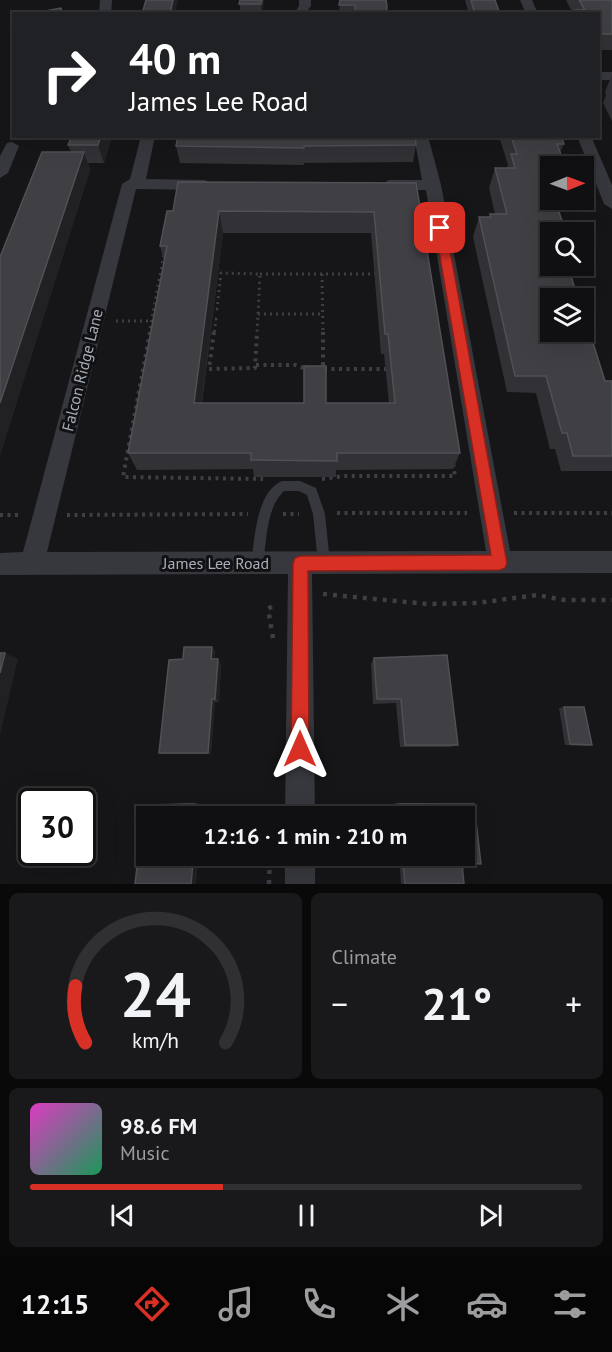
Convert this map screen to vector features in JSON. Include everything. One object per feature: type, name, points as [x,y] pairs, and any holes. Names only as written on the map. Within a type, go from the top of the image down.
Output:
[{"type":"street","name":"Falcon Ridge Lane","points":[[32,564],[130,184],[137,184],[148,138]]},
{"type":"street","points":[[421,138],[500,563]]},
{"type":"street","points":[[585,138],[612,204]]},
{"type":"street","points":[[0,173],[12,146]]},
{"type":"street","points":[[137,184],[220,184]]},
{"type":"street","points":[[372,185],[431,185]]},
{"type":"street","name":"James Lee Road","points":[[0,564],[612,562]]},
{"type":"street","points":[[300,806],[300,592],[312,563]]},
{"type":"street","points":[[300,866],[300,884]]},
{"type":"lane","points":[[257,563],[265,514],[271,496],[282,486],[300,486],[312,492],[319,514],[312,563]]},
{"type":"path","points":[[166,244],[123,477],[264,478]]},
{"type":"path","points":[[206,309],[217,309],[221,273],[375,274]]},
{"type":"path","points":[[205,320],[216,319],[210,369],[255,368],[260,274]]},
{"type":"path","points":[[322,274],[324,369]]},
{"type":"path","points":[[153,309],[163,309]]},
{"type":"path","points":[[258,314],[323,314]]},
{"type":"path","points":[[94,322],[162,320]]},
{"type":"path","points":[[255,364],[295,364],[304,369],[386,369]]},
{"type":"path","points":[[311,479],[455,476],[452,453]]},
{"type":"path","points":[[274,647],[268,609],[300,592],[427,604],[477,603],[537,595],[564,600],[612,600]]},
{"type":"path","points":[[269,884],[270,866]]},
{"type":"building","points":[[146,0],[173,0],[170,12],[143,12]]},
{"type":"building","points":[[240,0],[262,0],[261,4],[239,4]]},
{"type":"building","points":[[340,0],[386,0],[387,7],[386,12],[356,12],[355,5],[339,5]]},
{"type":"building","points":[[471,0],[495,0],[499,12],[474,12]]},
{"type":"building","points":[[579,0],[612,0],[612,34],[600,34],[600,12],[576,12],[575,10],[585,10]]},
{"type":"building","points":[[61,8],[62,12],[39,12]]},
{"type":"building","points":[[71,138],[100,138],[98,145],[68,145]]},
{"type":"building","points":[[178,138],[415,138],[416,145],[304,146],[304,148],[176,146]]},
{"type":"building","points":[[512,138],[562,138],[564,144],[557,144],[561,156],[540,156],[540,210],[558,210],[562,222],[540,222],[540,276],[571,276],[575,288],[540,288],[540,342],[593,342],[605,381],[612,381],[612,456],[573,456],[567,433],[562,433],[546,376],[515,376],[479,217],[491,217],[490,214],[507,214],[495,168],[515,168],[511,154],[517,154]]},
{"type":"building","points":[[42,152],[84,152],[0,403],[0,257]]},
{"type":"building","points":[[178,182],[416,183],[460,453],[337,453],[337,461],[251,460],[251,453],[128,453],[167,246],[160,246],[167,211],[173,211]],"holes":[[[219,211],[374,212],[385,334],[388,334],[395,403],[326,403],[326,366],[304,366],[304,403],[194,403]]]},
{"type":"building","points":[[184,647],[212,647],[211,659],[218,659],[208,753],[159,753],[169,660],[183,659]]},
{"type":"building","points":[[0,653],[5,653],[0,673]]},
{"type":"building","points":[[447,655],[458,745],[405,745],[401,699],[377,699],[374,658]]},
{"type":"building","points":[[564,707],[584,707],[592,745],[570,744]]},
{"type":"building","points":[[194,804],[194,806],[144,805]]},
{"type":"building","points":[[399,804],[474,804],[474,806],[399,806]]},
{"type":"building","points":[[475,813],[481,864],[475,864]]},
{"type":"building","points":[[137,866],[193,866],[191,884],[135,884]]},
{"type":"building","points":[[403,866],[462,866],[464,884],[405,884]]},
{"type":"route","points":[[300,749],[300,563],[500,563],[440,228]]}]
